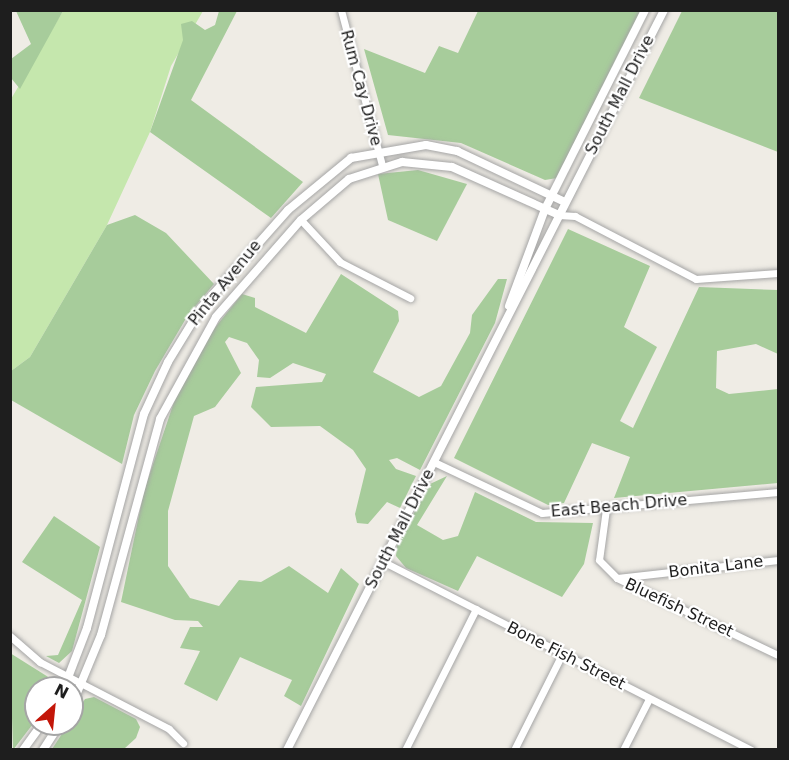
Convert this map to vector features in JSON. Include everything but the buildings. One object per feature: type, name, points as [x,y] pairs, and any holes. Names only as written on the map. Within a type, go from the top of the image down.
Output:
[{"type":"street","name":"Rum Cay Drive","points":[[341,10],[382,165]]},
{"type":"street","name":"South Mall Drive","points":[[509,306],[545,209],[645,10]]},
{"type":"street","name":"South Mall Drive","points":[[286,750],[434,462],[509,306],[559,215],[664,10]]},
{"type":"street","points":[[587,126],[600,132]]},
{"type":"street","name":"Pinta Avenue","points":[[71,676],[144,414],[201,308],[252,247],[328,173],[378,150],[442,147],[565,202]]},
{"type":"street","name":"Pinta Avenue","points":[[85,683],[160,419],[216,317],[301,220],[349,179],[382,165],[452,167],[559,215]]},
{"type":"street","points":[[565,202],[575,216]]},
{"type":"street","points":[[559,215],[575,216],[693,278],[778,273]]},
{"type":"street","points":[[301,220],[340,262],[410,298]]},
{"type":"street","points":[[144,414],[160,419]]},
{"type":"street","name":"East Beach Drive","points":[[434,462],[542,513],[778,492]]},
{"type":"street","name":"Bluefish Street","points":[[606,509],[599,560],[617,579],[778,655]]},
{"type":"street","name":"Bonita Lane","points":[[617,579],[778,560]]},
{"type":"street","name":"Bone Fish Street","points":[[382,561],[751,750]]},
{"type":"street","points":[[405,750],[476,609]]},
{"type":"street","points":[[10,636],[40,662],[71,676]]},
{"type":"street","points":[[514,750],[562,654]]},
{"type":"street","points":[[85,683],[169,729],[183,743]]},
{"type":"street","points":[[623,750],[649,699]]},
{"type":"street","points":[[23,750],[33,736]]},
{"type":"street","points":[[43,750],[52,736]]},
{"type":"green space","points":[[16,11],[63,11],[20,89],[11,78],[11,59],[31,44]]},
{"type":"green space","points":[[63,11],[203,11],[171,66],[150,132],[107,225],[30,357],[11,371],[11,99]]},
{"type":"green space","points":[[219,11],[237,11],[191,100],[303,182],[271,218],[150,132],[183,40],[181,24],[192,21],[205,30],[215,25]]},
{"type":"green space","points":[[478,11],[641,11],[557,178],[545,180],[461,143],[388,135],[364,49],[425,73],[439,46],[458,53]]},
{"type":"green space","points":[[682,11],[778,11],[778,152],[639,98]]},
{"type":"green space","points":[[418,170],[467,184],[437,241],[388,220],[378,174]]},
{"type":"green space","points":[[135,215],[166,233],[214,284],[188,315],[155,371],[134,415],[122,464],[11,400],[11,371],[30,357],[107,225]]},
{"type":"green space","points":[[568,229],[650,266],[624,327],[657,347],[620,421],[633,428],[699,287],[778,290],[778,354],[756,344],[717,351],[716,388],[729,394],[778,389],[778,483],[614,498],[630,457],[592,443],[564,503],[548,505],[454,458]]},
{"type":"green space","points":[[341,274],[398,311],[399,321],[373,372],[419,397],[441,386],[470,333],[472,315],[498,279],[507,279],[495,323],[420,470],[397,458],[389,460],[396,469],[416,476],[400,508],[387,502],[368,524],[357,523],[355,514],[366,469],[353,450],[320,426],[271,427],[251,407],[256,387],[322,382],[326,374],[293,363],[270,378],[257,377],[259,360],[247,343],[229,337],[225,342],[241,373],[215,407],[194,416],[168,511],[168,566],[190,598],[219,606],[239,580],[261,582],[289,566],[328,593],[341,568],[359,584],[301,706],[284,696],[292,680],[240,657],[217,701],[184,684],[200,651],[180,648],[190,627],[203,627],[198,621],[175,620],[121,602],[144,491],[174,402],[205,340],[242,294],[255,298],[255,307],[306,333]]},
{"type":"green space","points":[[447,476],[417,525],[443,540],[458,536],[475,492],[536,522],[593,523],[584,564],[562,597],[477,556],[458,591],[406,568],[396,556],[397,544],[430,484]]},
{"type":"green space","points":[[54,516],[100,547],[72,651],[59,663],[46,656],[58,655],[82,600],[22,562]]},
{"type":"green space","points":[[10,653],[47,676],[24,676],[24,736],[13,750]]},
{"type":"green space","points":[[94,697],[136,719],[140,727],[136,738],[124,749],[52,749],[61,736],[84,736],[85,699]]}]
